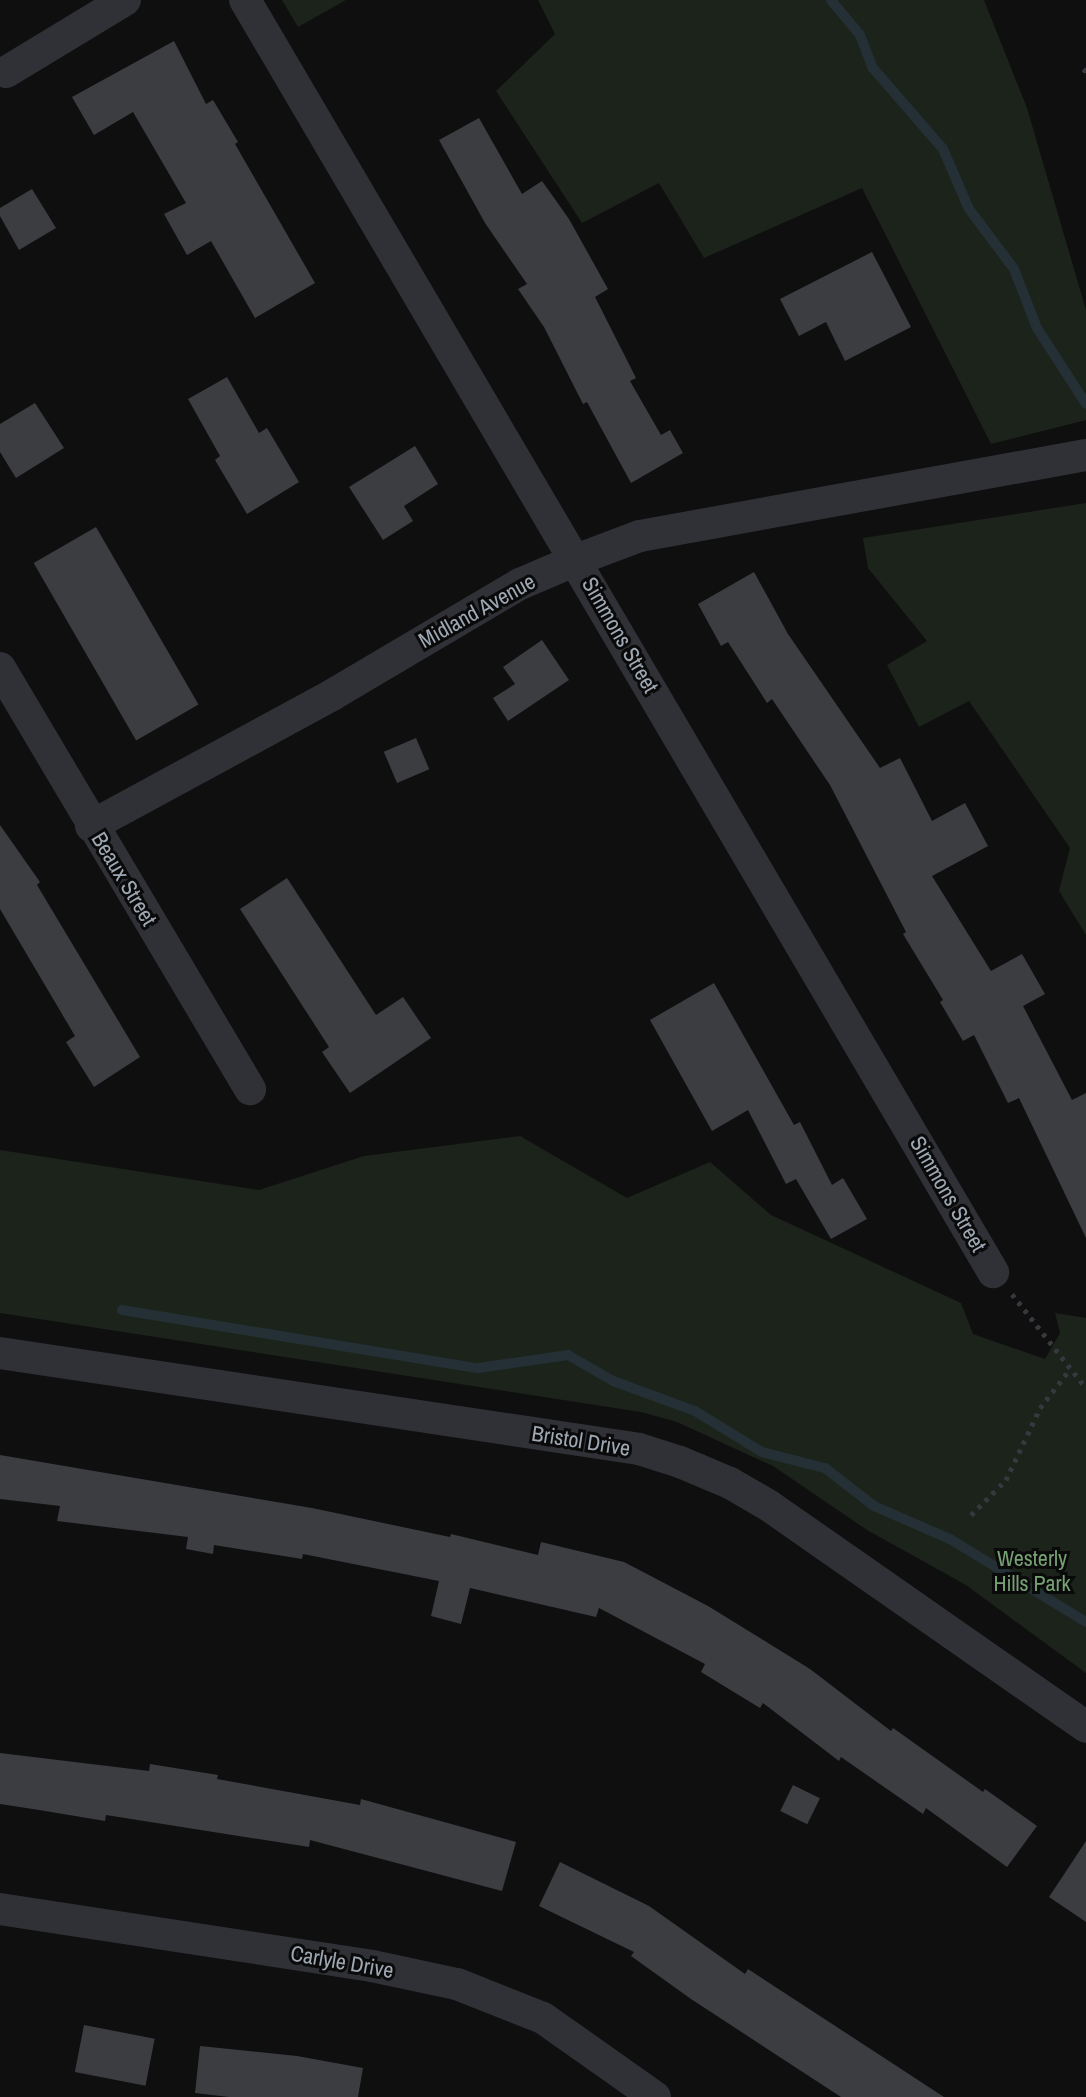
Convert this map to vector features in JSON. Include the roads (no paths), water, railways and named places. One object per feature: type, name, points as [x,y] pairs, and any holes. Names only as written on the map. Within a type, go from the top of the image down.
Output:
[{"type":"street","points":[[6,72],[125,0]]},
{"type":"street","name":"Simmons Street","points":[[245,0],[993,1272]]},
{"type":"street","name":"Midland Avenue","points":[[91,826],[332,695],[520,584],[640,536],[1086,455]]},
{"type":"street","name":"Beaux Street","points":[[0,668],[91,826],[250,1089]]},
{"type":"street","name":"Bristol Drive","points":[[0,1353],[639,1449],[680,1462],[730,1483],[768,1505],[1086,1727]]},
{"type":"street","name":"Carlyle Drive","points":[[0,1909],[372,1966],[457,1984],[543,2018],[655,2097]]},
{"type":"waterway","points":[[831,0],[860,35],[872,67],[943,149],[969,209],[1014,269],[1037,328],[1086,404]]},
{"type":"waterway","points":[[122,1310],[478,1368],[568,1355],[613,1381],[695,1411],[762,1452],[825,1468],[874,1506],[950,1539],[1086,1622]]},
{"type":"park label","name":"Westerly Hills Park","points":[[1032,1570]]}]
